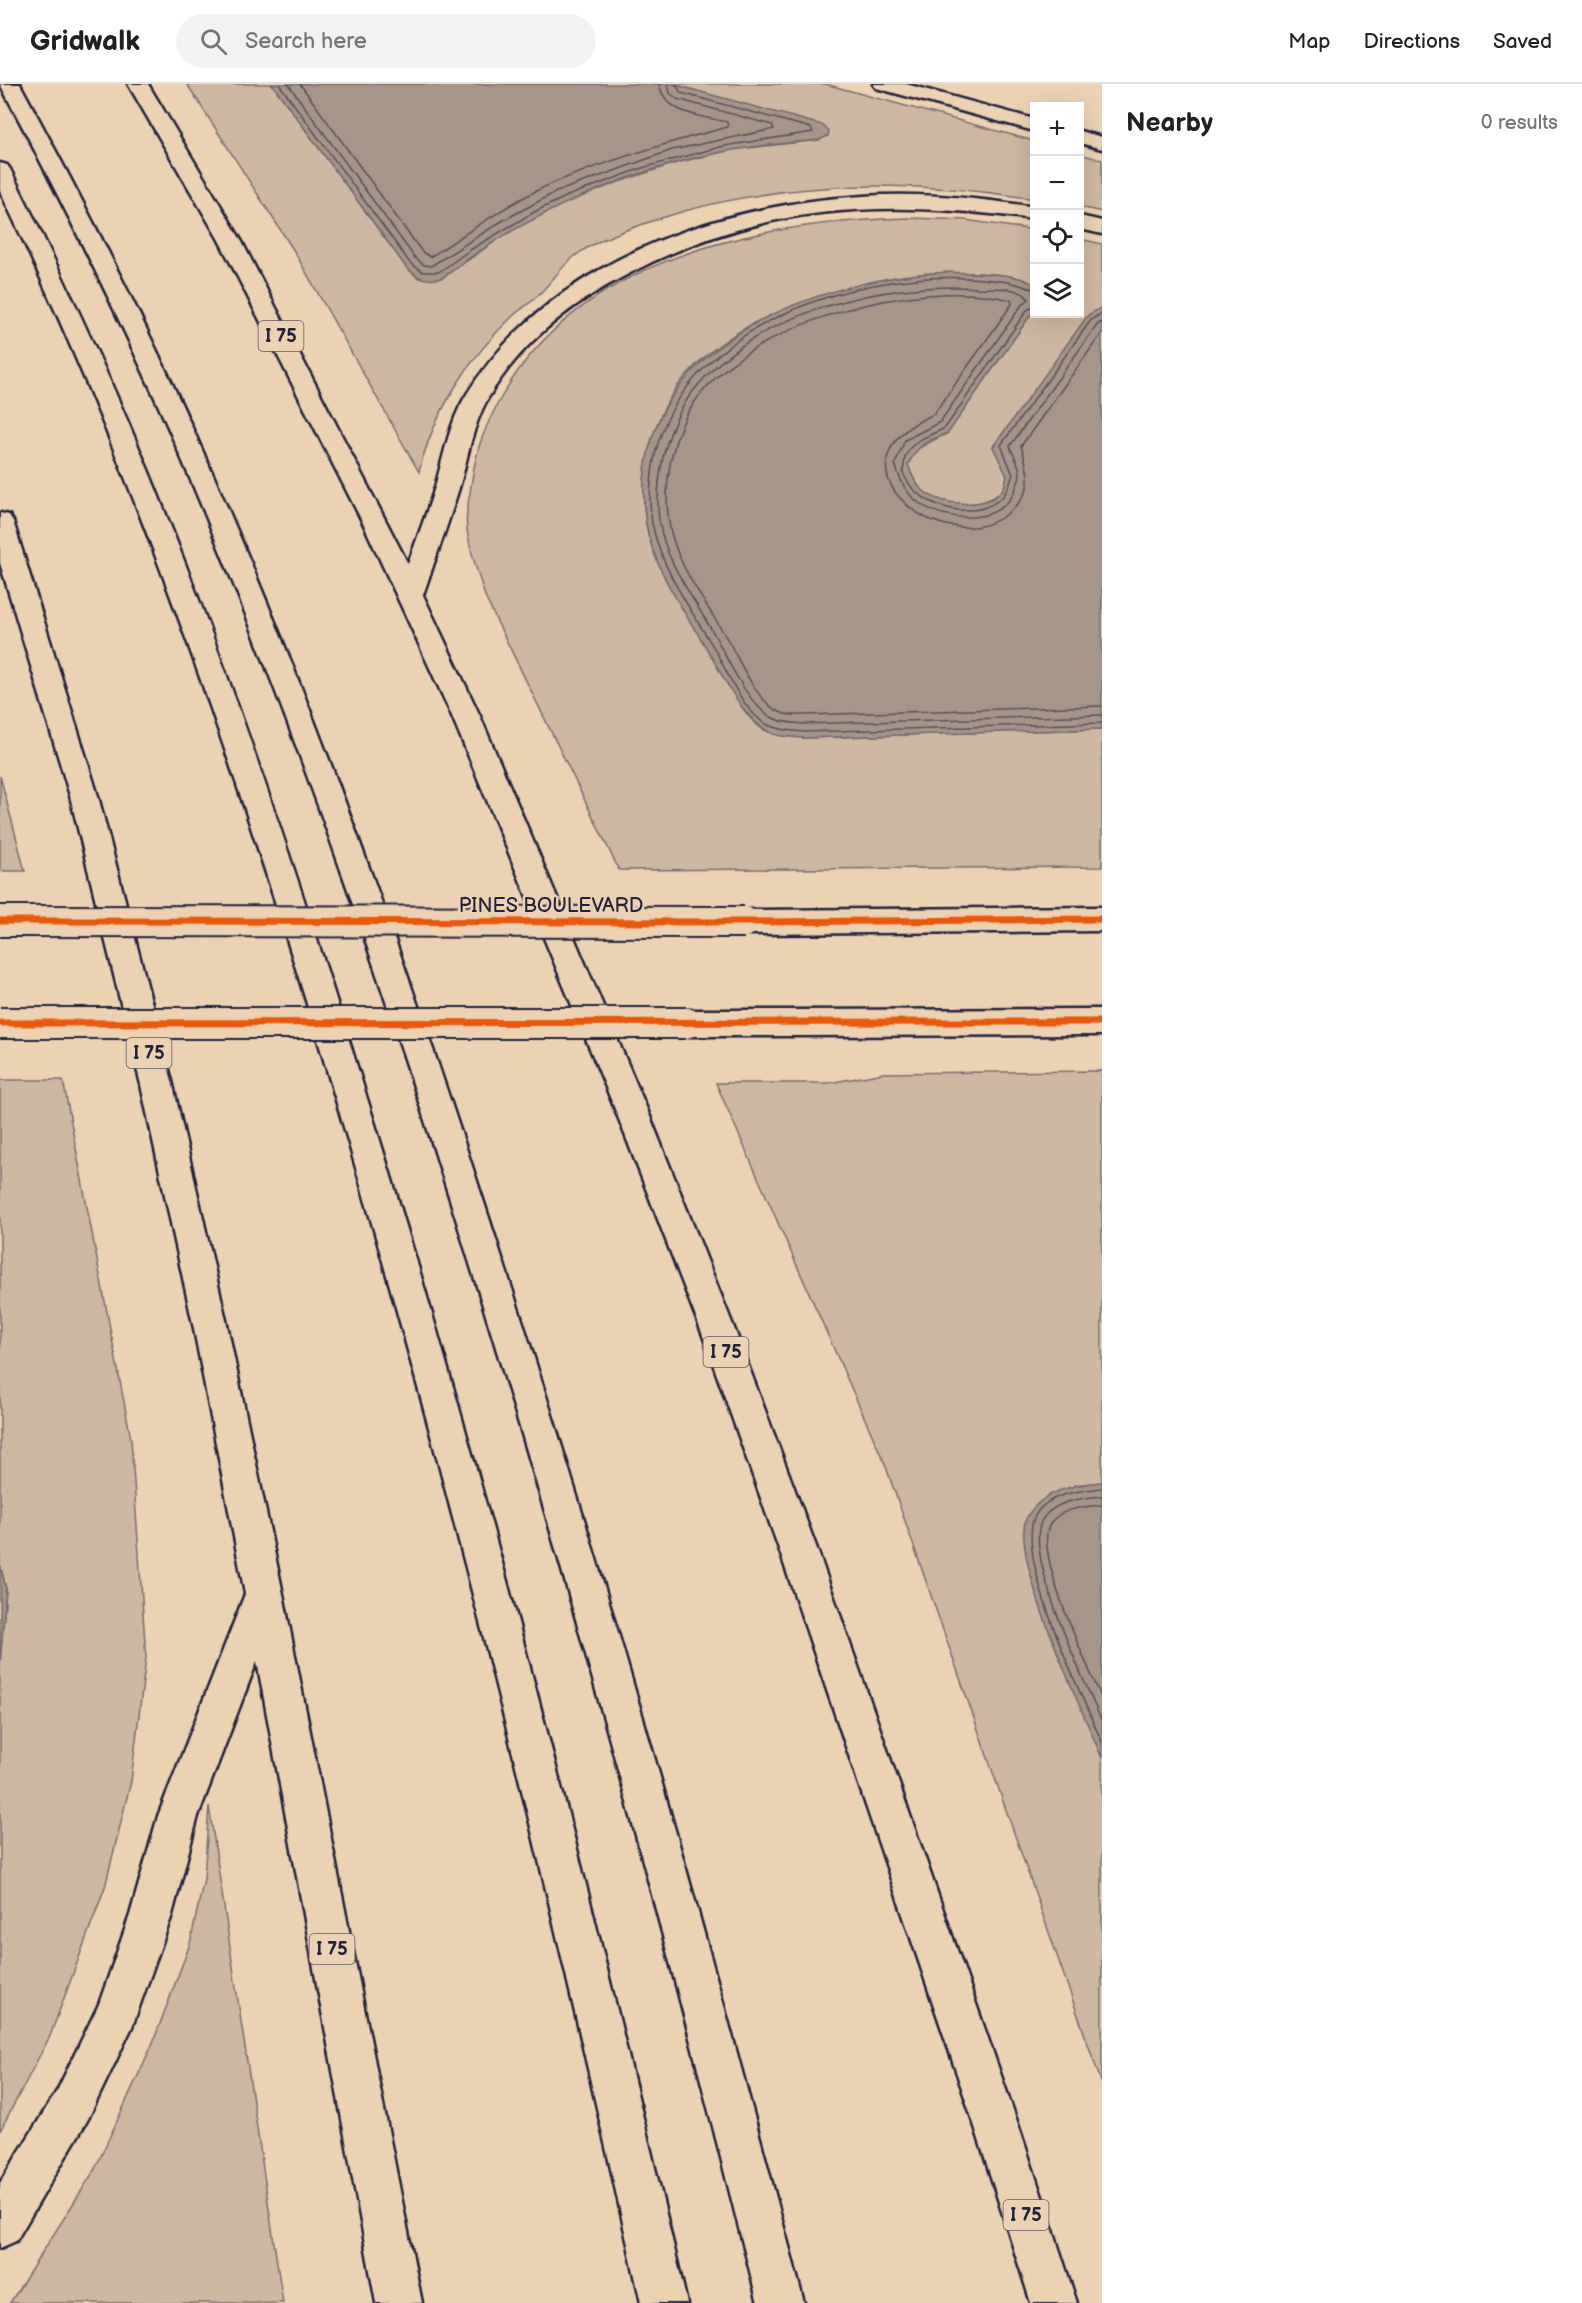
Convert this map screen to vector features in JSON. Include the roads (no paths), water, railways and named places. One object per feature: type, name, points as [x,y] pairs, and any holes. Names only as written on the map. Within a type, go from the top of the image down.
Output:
[{"type":"main road","points":[[10,84],[56,166],[153,362],[227,534],[352,856],[529,1391],[642,1780],[781,2303]]},
{"type":"main road","name":"I 75","points":[[138,84],[230,240],[367,504],[490,772],[633,1114],[719,1333],[798,1549],[997,2127],[1054,2303]]},
{"type":"main road","points":[[883,84],[1030,124]]},
{"type":"main road","points":[[1084,138],[1102,143]]},
{"type":"main road","points":[[0,169],[50,270],[165,546],[220,692],[273,846],[349,1090],[394,1236],[548,1814],[664,2303]]},
{"type":"main road","points":[[410,595],[447,485],[457,444],[476,399],[503,358],[530,329],[573,296],[647,253],[690,235],[737,220],[778,211],[886,202],[975,205],[1030,212]]},
{"type":"main road","points":[[1084,223],[1102,228]]},
{"type":"main road","name":"I 75","points":[[0,521],[84,796],[158,1085],[211,1329],[264,1594],[399,2303]]},
{"type":"main road","name":"PINES BOULEVARD","points":[[0,921],[744,922],[1102,919]]},
{"type":"main road","points":[[0,1023],[1102,1022]]},
{"type":"main road","points":[[0,2226],[73,2104],[117,2012],[151,1915],[178,1816],[264,1594]]},
{"type":"water","points":[[272,84],[672,84],[822,125],[829,131],[828,136],[819,140],[744,148],[656,168],[580,197],[542,215],[473,255],[442,278],[427,279],[414,274],[406,267]]},
{"type":"water","points":[[947,272],[1005,275],[1030,283],[1030,316],[948,433],[924,444],[908,465],[914,480],[922,489],[933,497],[953,503],[977,503],[996,496],[1003,489],[1007,476],[993,447],[1088,315],[1102,307],[1102,729],[804,738],[777,735],[765,730],[745,711],[662,573],[646,523],[646,463],[663,412],[694,370],[735,336],[784,309],[838,290],[893,278]]},
{"type":"water","points":[[1102,1482],[1102,1758],[1037,1598],[1028,1564],[1024,1536],[1027,1517],[1041,1501],[1060,1490]]},
{"type":"water","points":[[0,1564],[6,1589],[0,1664]]}]
